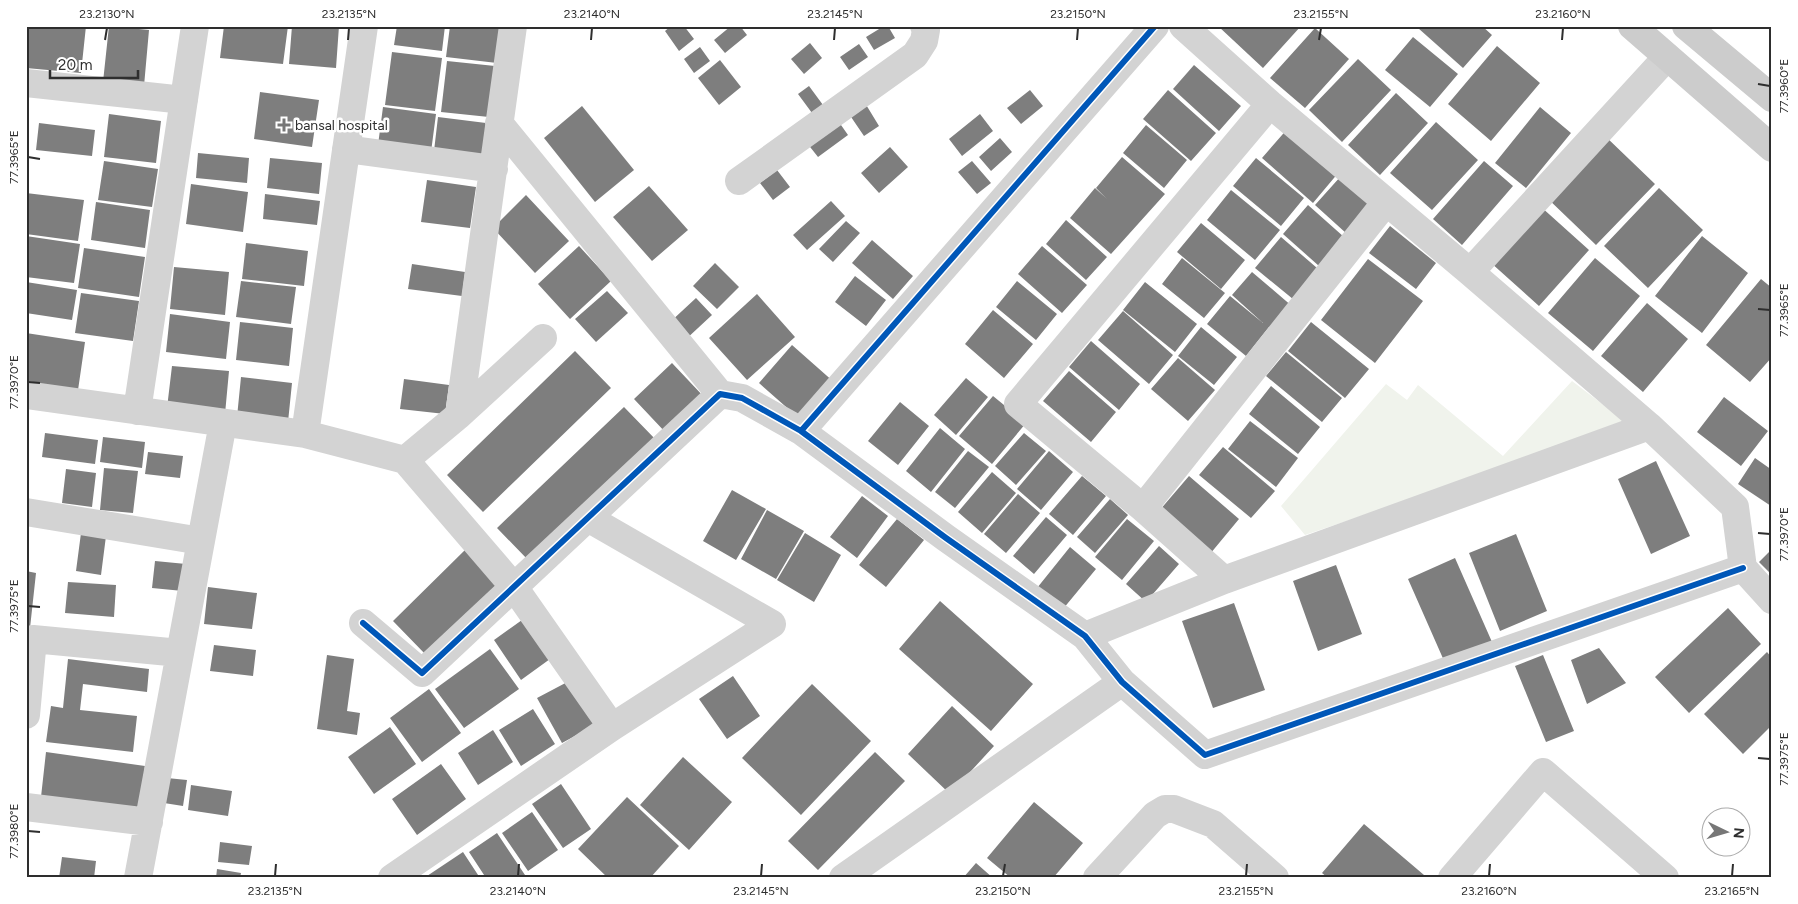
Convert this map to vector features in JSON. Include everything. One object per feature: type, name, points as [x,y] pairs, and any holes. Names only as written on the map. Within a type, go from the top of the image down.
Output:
[{"type":"main road","points":[[1632,26],[1772,148]]},
{"type":"main road","points":[[1686,26],[1772,98]]},
{"type":"street","points":[[137,411],[195,26]]},
{"type":"street","points":[[305,434],[364,26]]},
{"type":"street","points":[[459,415],[513,26]]},
{"type":"street","points":[[740,181],[915,55],[924,41],[926,30],[924,26]]},
{"type":"street","points":[[801,431],[1155,26]]},
{"type":"street","points":[[1183,26],[1270,104],[1649,426],[1735,506],[1743,568],[1772,600]]},
{"type":"street","points":[[1470,272],[1667,57]]},
{"type":"street","points":[[26,83],[184,100]]},
{"type":"street","points":[[1224,580],[1143,508],[1018,404],[1270,104]]},
{"type":"street","points":[[499,123],[720,394],[742,398],[801,431],[946,538],[1085,636],[1122,682],[1205,755],[1743,568]]},
{"type":"street","points":[[346,148],[494,169]]},
{"type":"street","points":[[1143,508],[1386,202]]},
{"type":"street","points":[[405,460],[459,415],[543,338]]},
{"type":"street","points":[[363,624],[422,673],[720,394]]},
{"type":"street","points":[[26,395],[305,434],[405,460],[514,587],[612,726]]},
{"type":"street","points":[[138,878],[223,423]]},
{"type":"street","points":[[1085,636],[1224,580],[1649,426]]},
{"type":"street","points":[[26,512],[201,541]]},
{"type":"street","points":[[392,878],[612,726],[772,624],[588,518]]},
{"type":"street","points":[[26,715],[33,639],[180,653]]},
{"type":"street","points":[[843,878],[1122,682]]},
{"type":"street","points":[[1452,878],[1543,772],[1665,878]]},
{"type":"street","points":[[26,807],[149,822]]},
{"type":"street","points":[[1097,878],[1154,815],[1165,810],[1174,809],[1212,824],[1275,878]]},
{"type":"shaded area","points":[[1572,381],[1630,425],[1305,535],[1281,506],[1386,384],[1407,400],[1418,385],[1503,456]]},
{"type":"building","points":[[26,26],[86,26],[81,73],[26,68]]},
{"type":"building","points":[[109,26],[149,30],[144,86],[103,82]]},
{"type":"building","points":[[224,26],[288,26],[283,64],[220,58]]},
{"type":"building","points":[[292,26],[339,26],[336,68],[289,64]]},
{"type":"building","points":[[397,26],[445,26],[442,51],[394,45]]},
{"type":"building","points":[[450,26],[501,26],[497,63],[446,57]]},
{"type":"building","points":[[671,26],[684,26],[694,39],[679,51],[665,31]]},
{"type":"building","points":[[731,26],[740,26],[747,35],[725,53],[714,40]]},
{"type":"building","points":[[884,26],[888,26],[895,38],[874,50],[866,37]]},
{"type":"building","points":[[1218,26],[1301,26],[1263,68]]},
{"type":"building","points":[[1419,26],[1482,26],[1492,35],[1463,68],[1418,28]]},
{"type":"building","points":[[1315,28],[1349,59],[1305,108],[1270,78]]},
{"type":"building","points":[[1413,37],[1458,74],[1430,107],[1385,70]]},
{"type":"building","points":[[810,43],[822,58],[804,74],[791,59]]},
{"type":"building","points":[[859,44],[868,57],[849,70],[840,57]]},
{"type":"building","points":[[1497,46],[1540,83],[1491,141],[1448,104]]},
{"type":"building","points":[[700,47],[710,61],[694,73],[684,59]]},
{"type":"building","points":[[392,52],[442,58],[435,111],[385,105]]},
{"type":"building","points":[[1358,59],[1391,90],[1342,142],[1309,110]]},
{"type":"building","points":[[720,60],[741,87],[719,105],[698,78]]},
{"type":"building","points":[[447,61],[495,66],[489,117],[441,112]]},
{"type":"building","points":[[1194,65],[1241,106],[1219,131],[1173,89]]},
{"type":"building","points":[[809,86],[823,105],[812,113],[798,94]]},
{"type":"building","points":[[1030,90],[1043,106],[1021,124],[1007,108]]},
{"type":"building","points":[[1168,90],[1216,133],[1191,161],[1143,119]]},
{"type":"building","points":[[260,92],[319,100],[312,147],[254,139]]},
{"type":"building","points":[[1396,93],[1428,123],[1380,175],[1348,145]]},
{"type":"building","points":[[865,103],[879,126],[864,136],[849,114]]},
{"type":"building","points":[[582,106],[634,170],[595,202],[544,138]]},
{"type":"building","points":[[383,107],[436,114],[431,152],[378,145]]},
{"type":"building","points":[[1540,107],[1571,133],[1526,188],[1495,163]]},
{"type":"building","points":[[109,114],[161,121],[156,163],[104,157]]},
{"type":"building","points":[[980,114],[993,131],[962,156],[949,139]]},
{"type":"building","points":[[834,115],[848,135],[818,157],[803,138]]},
{"type":"building","points":[[438,117],[486,123],[482,157],[434,151]]},
{"type":"building","points":[[1436,122],[1478,160],[1432,210],[1390,173]]},
{"type":"building","points":[[39,123],[95,130],[92,156],[36,150]]},
{"type":"building","points":[[1146,125],[1187,160],[1164,188],[1123,153]]},
{"type":"building","points":[[1289,127],[1339,172],[1313,203],[1262,158]]},
{"type":"building","points":[[1604,135],[1655,184],[1596,245],[1545,196]]},
{"type":"building","points":[[1000,138],[1012,152],[991,171],[979,157]]},
{"type":"building","points":[[890,147],[908,167],[879,193],[861,173]]},
{"type":"building","points":[[198,153],[249,158],[247,183],[196,178]]},
{"type":"building","points":[[1122,157],[1165,194],[1111,254],[1070,218],[1095,188],[1107,199],[1096,188]]},
{"type":"building","points":[[270,158],[322,163],[319,194],[267,188]]},
{"type":"building","points":[[1256,158],[1304,198],[1281,226],[1233,186]]},
{"type":"building","points":[[104,161],[158,169],[152,207],[98,200]]},
{"type":"building","points":[[972,161],[991,183],[977,194],[958,172]]},
{"type":"building","points":[[1484,161],[1513,186],[1462,245],[1433,219]]},
{"type":"building","points":[[777,170],[790,187],[773,200],[760,183]]},
{"type":"building","points":[[1341,176],[1373,206],[1347,234],[1315,205]]},
{"type":"building","points":[[427,180],[476,187],[470,228],[421,222]]},
{"type":"building","points":[[191,184],[248,192],[243,232],[186,224]]},
{"type":"building","points":[[649,186],[688,230],[652,261],[613,217]]},
{"type":"building","points":[[1659,188],[1703,230],[1648,288],[1604,246]]},
{"type":"building","points":[[1231,190],[1280,230],[1255,260],[1207,220]]},
{"type":"building","points":[[26,193],[84,200],[78,241],[26,234]]},
{"type":"building","points":[[265,194],[320,201],[317,225],[263,219]]},
{"type":"building","points":[[526,195],[569,241],[535,273],[493,228]]},
{"type":"building","points":[[831,201],[845,216],[807,250],[793,235]]},
{"type":"building","points":[[96,202],[150,210],[145,248],[91,240]]},
{"type":"building","points":[[1308,205],[1344,237],[1319,266],[1283,234]]},
{"type":"building","points":[[1540,206],[1589,250],[1539,306],[1490,262]]},
{"type":"building","points":[[1066,220],[1107,257],[1086,280],[1046,244]]},
{"type":"building","points":[[846,221],[860,233],[833,262],[819,249]]},
{"type":"building","points":[[1201,223],[1245,260],[1221,289],[1177,252]]},
{"type":"building","points":[[1390,226],[1436,263],[1416,289],[1369,253]]},
{"type":"building","points":[[26,236],[80,244],[74,283],[26,277]]},
{"type":"building","points":[[1702,236],[1748,273],[1702,333],[1655,296]]},
{"type":"building","points":[[1281,237],[1324,274],[1299,304],[1255,268]]},
{"type":"building","points":[[872,240],[913,276],[893,299],[852,263]]},
{"type":"building","points":[[246,243],[308,251],[304,286],[242,279]]},
{"type":"building","points":[[579,246],[611,281],[570,319],[538,284]]},
{"type":"building","points":[[1042,246],[1087,285],[1062,313],[1018,274]]},
{"type":"building","points":[[84,248],[145,257],[139,297],[78,288]]},
{"type":"building","points":[[1182,258],[1225,293],[1204,318],[1162,284]]},
{"type":"building","points":[[1595,258],[1640,296],[1593,351],[1548,313]]},
{"type":"building","points":[[1368,259],[1423,301],[1375,363],[1321,320]]},
{"type":"building","points":[[715,263],[739,287],[717,309],[693,286]]},
{"type":"building","points":[[412,264],[465,272],[462,296],[408,289]]},
{"type":"building","points":[[174,267],[229,272],[225,315],[170,309]]},
{"type":"building","points":[[1252,272],[1293,307],[1273,331],[1269,327],[1246,356],[1207,324],[1230,296],[1263,323],[1232,295]]},
{"type":"building","points":[[855,276],[886,300],[866,326],[835,302]]},
{"type":"building","points":[[1761,279],[1772,288],[1772,357],[1750,382],[1706,345]]},
{"type":"building","points":[[241,281],[296,287],[291,324],[236,317]]},
{"type":"building","points":[[1017,281],[1057,314],[1036,340],[996,307]]},
{"type":"building","points":[[26,282],[77,290],[72,320],[26,313]]},
{"type":"building","points":[[1145,282],[1197,324],[1175,352],[1123,310]]},
{"type":"building","points":[[607,291],[628,313],[596,342],[575,319]]},
{"type":"building","points":[[81,293],[139,301],[133,341],[75,333]]},
{"type":"building","points":[[757,294],[795,337],[747,380],[709,338]]},
{"type":"building","points":[[696,298],[712,315],[684,341],[668,324]]},
{"type":"building","points":[[1647,303],[1688,339],[1643,392],[1601,356]]},
{"type":"building","points":[[993,310],[1033,344],[1004,378],[965,344]]},
{"type":"building","points":[[1123,311],[1173,355],[1149,384],[1098,340]]},
{"type":"building","points":[[170,314],[230,322],[226,359],[166,352]]},
{"type":"building","points":[[240,322],[293,328],[289,366],[236,360]]},
{"type":"building","points":[[1311,322],[1369,369],[1345,398],[1288,351]]},
{"type":"building","points":[[1201,327],[1237,357],[1214,385],[1178,356]]},
{"type":"building","points":[[26,333],[85,342],[77,397],[26,390]]},
{"type":"building","points":[[1091,341],[1140,384],[1119,410],[1069,367]]},
{"type":"building","points":[[792,345],[835,383],[802,421],[759,383]]},
{"type":"building","points":[[575,351],[611,388],[483,512],[447,475]]},
{"type":"building","points":[[1286,352],[1342,398],[1322,422],[1266,376]]},
{"type":"building","points":[[1178,358],[1215,390],[1188,421],[1151,389]]},
{"type":"building","points":[[672,363],[705,398],[667,434],[634,399]]},
{"type":"building","points":[[172,366],[229,371],[225,414],[167,408]]},
{"type":"building","points":[[1069,371],[1116,412],[1091,442],[1043,401]]},
{"type":"building","points":[[241,377],[292,383],[288,422],[237,417]]},
{"type":"building","points":[[966,378],[988,397],[956,435],[934,415]]},
{"type":"building","points":[[404,379],[449,385],[445,414],[400,409]]},
{"type":"building","points":[[1271,386],[1320,427],[1298,454],[1249,414]]},
{"type":"building","points":[[993,396],[1026,423],[992,464],[959,436]]},
{"type":"building","points":[[1724,397],[1768,431],[1741,466],[1697,432]]},
{"type":"building","points":[[900,402],[929,426],[898,465],[868,441]]},
{"type":"building","points":[[624,407],[657,441],[530,562],[497,528]]},
{"type":"building","points":[[1250,421],[1298,458],[1276,487],[1228,449]]},
{"type":"building","points":[[940,428],[965,449],[931,492],[906,471]]},
{"type":"building","points":[[45,433],[98,440],[95,464],[42,457]]},
{"type":"building","points":[[1024,433],[1046,451],[1016,485],[995,466]]},
{"type":"building","points":[[103,437],[145,442],[142,468],[100,462]]},
{"type":"building","points":[[1223,447],[1275,491],[1251,518],[1199,475]]},
{"type":"building","points":[[968,451],[989,467],[955,508],[935,492]]},
{"type":"building","points":[[1049,451],[1073,472],[1041,510],[1017,489]]},
{"type":"building","points":[[148,452],[183,456],[180,478],[145,474]]},
{"type":"building","points":[[1755,458],[1772,470],[1771,506],[1738,484]]},
{"type":"building","points":[[1656,461],[1690,536],[1651,554],[1618,479]]},
{"type":"building","points":[[104,468],[138,471],[133,513],[100,510]]},
{"type":"building","points":[[66,469],[96,473],[92,507],[62,503]]},
{"type":"building","points":[[992,472],[1016,493],[982,533],[958,512]]},
{"type":"building","points":[[1082,476],[1106,496],[1073,535],[1049,514]]},
{"type":"building","points":[[1189,476],[1239,519],[1210,554],[1159,511]]},
{"type":"building","points":[[732,490],[766,509],[736,560],[703,541]]},
{"type":"building","points":[[1018,494],[1040,513],[1006,553],[984,534]]},
{"type":"building","points":[[862,496],[888,516],[857,558],[830,537]]},
{"type":"building","points":[[1110,499],[1128,515],[1095,553],[1077,537]]},
{"type":"building","points":[[767,510],[804,531],[776,579],[741,559]]},
{"type":"building","points":[[1046,517],[1067,535],[1034,574],[1013,556]]},
{"type":"building","points":[[897,519],[924,540],[886,587],[859,565]]},
{"type":"building","points":[[1127,519],[1154,541],[1122,580],[1095,557]]},
{"type":"building","points":[[81,533],[106,536],[101,575],[76,571]]},
{"type":"building","points":[[805,533],[841,555],[814,602],[777,580]]},
{"type":"building","points":[[1516,534],[1547,611],[1500,631],[1469,553]]},
{"type":"building","points":[[1159,546],[1179,564],[1146,602],[1126,584]]},
{"type":"building","points":[[1070,547],[1096,569],[1063,609],[1037,588]]},
{"type":"building","points":[[466,549],[501,584],[427,656],[393,621]]},
{"type":"building","points":[[1772,549],[1772,575],[1759,562]]},
{"type":"building","points":[[1455,558],[1492,642],[1445,663],[1408,579]]},
{"type":"building","points":[[155,561],[186,564],[183,591],[152,588]]},
{"type":"building","points":[[1336,565],[1362,634],[1318,651],[1293,581]]},
{"type":"building","points":[[26,571],[36,573],[30,628],[26,627]]},
{"type":"building","points":[[68,582],[116,585],[114,617],[65,613]]},
{"type":"building","points":[[208,587],[257,593],[252,629],[204,624]]},
{"type":"building","points":[[940,601],[1033,684],[991,731],[899,649]]},
{"type":"building","points":[[1234,603],[1265,690],[1213,708],[1182,621]]},
{"type":"building","points":[[1728,608],[1761,644],[1689,713],[1655,677]]},
{"type":"building","points":[[522,620],[550,659],[521,680],[494,640]]},
{"type":"building","points":[[214,645],[256,650],[253,676],[210,671]]},
{"type":"building","points":[[1599,648],[1626,683],[1587,704],[1571,660]]},
{"type":"building","points":[[490,649],[519,689],[464,728],[435,689]]},
{"type":"building","points":[[1767,652],[1772,658],[1772,725],[1743,754],[1704,714]]},
{"type":"building","points":[[327,655],[354,659],[347,711],[360,713],[357,735],[317,729]]},
{"type":"building","points":[[1543,655],[1574,731],[1546,742],[1515,666]]},
{"type":"building","points":[[68,659],[149,669],[147,692],[83,684],[80,710],[137,716],[133,752],[46,742],[51,706],[63,708]]},
{"type":"building","points":[[733,676],[760,716],[727,739],[699,699]]},
{"type":"building","points":[[573,679],[597,724],[562,743],[537,698]]},
{"type":"building","points":[[812,684],[871,741],[801,815],[742,758]]},
{"type":"building","points":[[429,689],[461,733],[422,762],[390,718]]},
{"type":"building","points":[[952,706],[994,746],[950,794],[908,754]]},
{"type":"building","points":[[533,709],[555,744],[521,766],[499,730]]},
{"type":"building","points":[[390,727],[416,764],[374,794],[348,757]]},
{"type":"building","points":[[493,730],[513,762],[478,785],[458,753]]},
{"type":"building","points":[[46,752],[145,766],[139,810],[41,797]]},
{"type":"building","points":[[875,752],[905,781],[818,870],[788,841]]},
{"type":"building","points":[[683,757],[732,802],[689,850],[640,805]]},
{"type":"building","points":[[441,764],[466,799],[417,835],[392,799]]},
{"type":"building","points":[[167,778],[187,780],[183,806],[164,803]]},
{"type":"building","points":[[561,784],[591,829],[563,848],[532,804]]},
{"type":"building","points":[[191,785],[232,791],[228,816],[188,810]]},
{"type":"building","points":[[627,797],[679,846],[650,878],[608,878],[578,849]]},
{"type":"building","points":[[1034,802],[1083,843],[1053,878],[1011,878],[987,858]]},
{"type":"building","points":[[532,812],[558,850],[528,871],[502,833]]},
{"type":"building","points":[[1364,824],[1424,875],[1421,878],[1328,878],[1322,873]]},
{"type":"building","points":[[497,833],[527,878],[486,878],[469,852]]},
{"type":"building","points":[[220,842],[252,846],[249,865],[218,862]]},
{"type":"building","points":[[463,852],[480,878],[429,878],[427,876]]},
{"type":"building","points":[[62,857],[96,861],[94,878],[59,878]]},
{"type":"building","points":[[976,863],[993,878],[963,878]]},
{"type":"building","points":[[217,869],[241,873],[240,878],[216,878]]},
{"type":"cycle path","points":[[363,623],[422,673],[720,394],[742,398],[801,431],[1155,26]]},
{"type":"cycle path","points":[[801,431],[946,538],[1085,636],[1122,682],[1205,755],[1743,568]]},
{"type":"place","name":"bansal hospital","points":[[284,125]]}]
